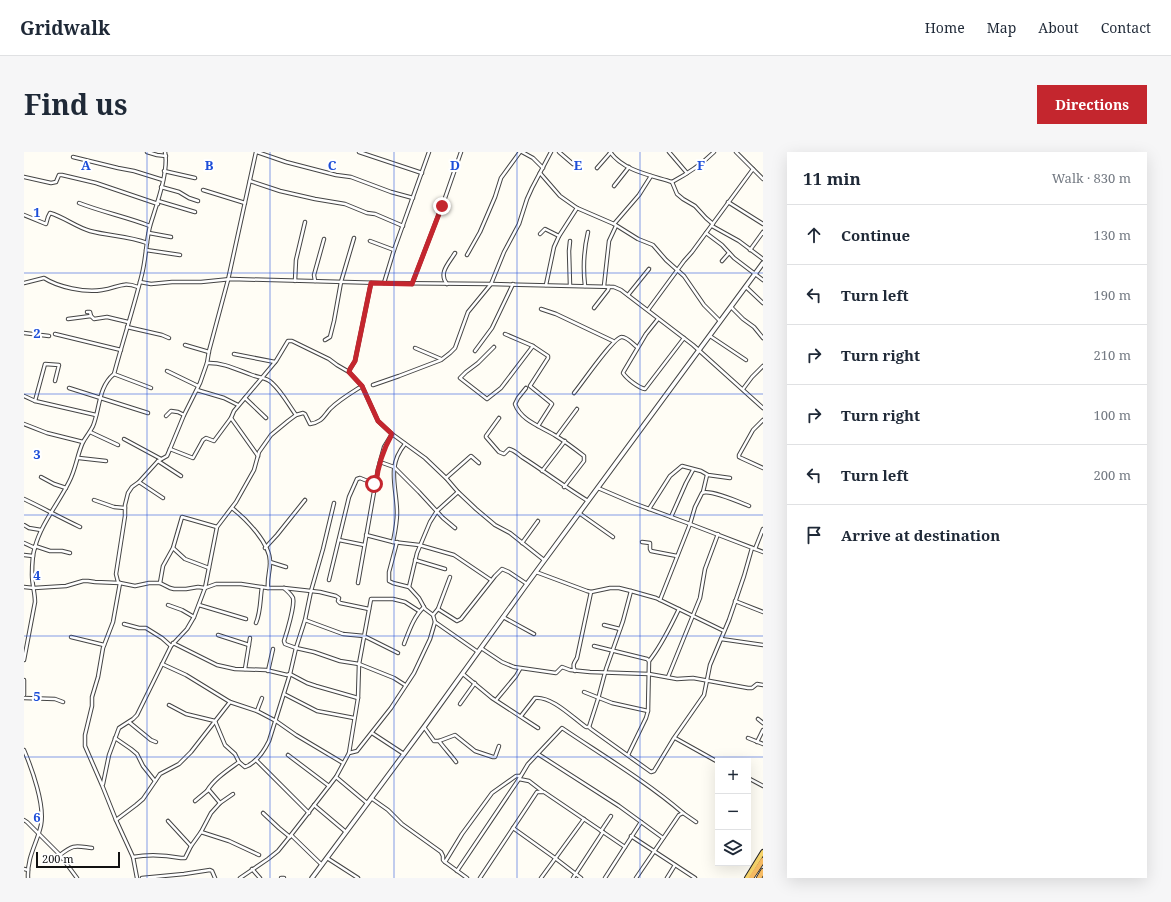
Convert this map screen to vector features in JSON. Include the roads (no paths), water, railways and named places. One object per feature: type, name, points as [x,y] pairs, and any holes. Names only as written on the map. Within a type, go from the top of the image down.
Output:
[{"type":"highway","points":[[751,878],[763,860]]},
{"type":"highway","points":[[759,878],[763,871]]},
{"type":"main road","points":[[747,878],[763,852]]},
{"type":"street","points":[[147,152],[166,156]]},
{"type":"street","points":[[24,660],[35,602],[32,575],[35,547],[41,530],[70,481],[83,442],[92,428],[100,397],[105,385],[114,374],[140,282],[150,226],[162,187],[166,156],[165,152]]},
{"type":"street","points":[[137,878],[133,856],[85,746],[85,735],[104,646],[114,622],[120,583],[118,582],[116,574],[128,493],[132,486],[139,482],[160,460],[167,456],[207,364],[228,280],[256,152],[269,157],[336,175],[351,177],[391,192],[413,198]]},
{"type":"street","points":[[359,152],[422,174]]},
{"type":"street","points":[[384,283],[394,250],[429,152]]},
{"type":"street","points":[[412,284],[461,152]]},
{"type":"street","points":[[467,255],[480,232],[495,197],[501,178],[521,152],[532,158],[543,168]]},
{"type":"street","points":[[373,385],[441,360],[455,348],[468,312],[491,284],[504,252],[519,224],[527,199],[551,152]]},
{"type":"street","points":[[559,152],[573,164]]},
{"type":"street","points":[[597,168],[610,152],[629,167],[651,176],[672,182],[706,160],[714,152]]},
{"type":"street","points":[[668,152],[687,173]]},
{"type":"street","points":[[736,152],[763,179]]},
{"type":"street","points":[[73,156],[134,171],[163,180]]},
{"type":"street","points":[[614,186],[629,167]]},
{"type":"street","points":[[648,310],[684,260],[713,225],[753,169]]},
{"type":"street","points":[[164,171],[195,178]]},
{"type":"street","points":[[540,173],[560,196],[577,208],[615,225],[638,239],[653,245],[666,260],[678,269],[707,308],[720,322]]},
{"type":"street","points":[[24,177],[51,183],[56,182],[59,176],[62,175],[96,183],[195,212]]},
{"type":"street","points":[[604,286],[609,241],[615,225],[639,195],[651,176]]},
{"type":"street","points":[[250,181],[280,191],[345,204],[367,213],[375,214],[403,226]]},
{"type":"street","points":[[672,182],[677,194],[683,200],[695,206],[713,225],[763,259]]},
{"type":"street","points":[[162,187],[179,192],[198,201]]},
{"type":"street","points":[[203,190],[245,203]]},
{"type":"street","points":[[728,202],[763,224]]},
{"type":"street","points":[[79,203],[136,220],[150,226]]},
{"type":"street","points":[[546,285],[554,247],[559,236],[577,208]]},
{"type":"street","points":[[24,215],[46,224],[50,213],[88,230],[135,238],[147,243]]},
{"type":"street","points":[[295,280],[296,260],[305,222]]},
{"type":"street","points":[[540,234],[545,229],[559,236]]},
{"type":"street","points":[[586,286],[584,278],[585,252],[588,232]]},
{"type":"street","points":[[750,250],[763,232]]},
{"type":"street","points":[[149,233],[170,237]]},
{"type":"street","points":[[706,233],[722,245],[734,258],[763,280]]},
{"type":"street","points":[[325,340],[330,336],[334,322],[341,282],[354,238]]},
{"type":"street","points":[[315,281],[314,274],[324,239]]},
{"type":"street","points":[[370,241],[394,250]]},
{"type":"street","points":[[570,241],[570,285]]},
{"type":"street","points":[[146,250],[180,255]]},
{"type":"street","points":[[722,261],[729,252]]},
{"type":"street","points":[[448,284],[443,277],[444,272],[455,253]]},
{"type":"street","points":[[312,878],[763,263]]},
{"type":"street","points":[[628,295],[649,269]]},
{"type":"street","points":[[24,283],[44,278],[54,284],[83,291],[104,290],[122,284],[130,284],[138,287]]},
{"type":"street","points":[[140,282],[150,284],[231,279],[412,284],[513,284],[614,287],[628,295],[684,338],[763,408]]},
{"type":"street","points":[[349,372],[355,361],[371,283]]},
{"type":"street","points":[[475,351],[492,328],[513,284]]},
{"type":"street","points":[[594,308],[608,290],[609,286]]},
{"type":"street","points":[[746,287],[763,303]]},
{"type":"street","points":[[731,307],[754,327],[763,338]]},
{"type":"street","points":[[541,309],[556,314],[614,341]]},
{"type":"street","points":[[87,312],[90,312],[94,319],[107,317],[128,322]]},
{"type":"street","points":[[68,319],[92,316]]},
{"type":"street","points":[[659,319],[637,347],[623,373],[624,376],[644,389],[684,338]]},
{"type":"street","points":[[127,327],[169,338]]},
{"type":"street","points":[[24,333],[49,336]]},
{"type":"street","points":[[55,334],[121,350]]},
{"type":"street","points":[[505,334],[533,346],[548,358],[530,386],[552,404],[538,426]]},
{"type":"street","points":[[710,336],[746,360]]},
{"type":"street","points":[[574,393],[614,341],[620,337],[623,337],[637,347]]},
{"type":"street","points":[[170,449],[194,458],[203,440],[206,438],[214,441],[231,418],[238,405],[275,362],[290,340],[319,353],[349,372],[362,386],[378,421],[392,434],[425,458],[458,492],[495,525],[510,533],[544,560]]},
{"type":"street","points":[[186,345],[209,352]]},
{"type":"street","points":[[494,347],[460,378],[487,399],[500,388],[533,346]]},
{"type":"street","points":[[415,348],[441,360]]},
{"type":"street","points":[[234,354],[275,362]]},
{"type":"street","points":[[35,401],[45,364],[59,366],[55,381]]},
{"type":"street","points":[[207,364],[228,367],[268,379],[278,388],[296,415]]},
{"type":"street","points":[[743,389],[763,366]]},
{"type":"street","points":[[167,370],[198,386]]},
{"type":"street","points":[[114,374],[151,388]]},
{"type":"street","points":[[102,784],[109,755],[120,728],[133,719],[140,710],[172,644],[187,629],[194,617],[205,588],[217,528],[232,508],[254,470],[259,452],[271,435],[279,427],[296,415],[303,413],[305,414],[310,424],[319,421],[331,409],[362,386]]},
{"type":"street","points":[[69,388],[148,413]]},
{"type":"street","points":[[526,388],[515,404],[521,413],[538,426],[557,436],[585,458],[583,464],[564,487]]},
{"type":"street","points":[[197,390],[224,398],[238,405]]},
{"type":"street","points":[[24,396],[35,401],[96,416]]},
{"type":"street","points":[[245,398],[266,418]]},
{"type":"street","points":[[557,436],[577,409]]},
{"type":"street","points":[[166,416],[174,411],[184,415]]},
{"type":"street","points":[[231,418],[258,456]]},
{"type":"street","points":[[499,418],[486,437],[502,454],[511,448],[564,487],[588,501]]},
{"type":"street","points":[[763,420],[754,430],[739,455],[741,458],[763,468]]},
{"type":"street","points":[[24,424],[47,433],[83,442]]},
{"type":"street","points":[[90,432],[118,445]]},
{"type":"street","points":[[358,583],[374,484],[376,483],[384,447],[392,434]]},
{"type":"street","points":[[124,439],[160,460],[180,476]]},
{"type":"street","points":[[542,471],[565,442]]},
{"type":"street","points":[[349,753],[357,751],[372,733],[391,708],[414,673],[428,645],[435,622],[433,615],[424,607],[419,598],[409,587],[393,584],[389,581],[389,572],[395,542],[397,514],[394,467],[398,452],[405,444]]},
{"type":"street","points":[[446,478],[470,456],[479,463]]},
{"type":"street","points":[[78,458],[106,461]]},
{"type":"street","points":[[380,462],[394,467],[455,528]]},
{"type":"street","points":[[649,509],[670,476],[682,466],[701,471],[707,475],[730,478]]},
{"type":"street","points":[[671,517],[693,470]]},
{"type":"street","points":[[660,600],[690,524],[695,506],[703,492],[707,475]]},
{"type":"street","points":[[41,477],[66,488]]},
{"type":"street","points":[[328,580],[349,496],[360,478],[374,484]]},
{"type":"street","points":[[139,482],[163,498]]},
{"type":"street","points":[[598,488],[633,504],[718,534],[763,552]]},
{"type":"street","points":[[409,587],[419,545],[430,522],[437,511],[458,492]]},
{"type":"street","points":[[703,492],[727,497],[749,506]]},
{"type":"street","points":[[24,499],[80,527]]},
{"type":"street","points":[[94,500],[114,507],[125,508]]},
{"type":"street","points":[[266,548],[305,500]]},
{"type":"street","points":[[215,721],[225,744],[235,754],[239,762],[245,767],[256,760],[269,741],[305,620],[334,503]]},
{"type":"street","points":[[232,508],[254,529],[266,548],[270,562],[268,588]]},
{"type":"street","points":[[579,513],[613,536]]},
{"type":"street","points":[[160,583],[163,566],[173,548],[182,517],[217,528]]},
{"type":"street","points":[[522,543],[538,521]]},
{"type":"street","points":[[24,525],[29,528],[41,530]]},
{"type":"street","points":[[520,716],[535,698],[537,697],[546,700],[558,706],[586,727],[589,727],[651,772],[654,771],[674,738],[704,695],[710,665],[754,548],[763,529]]},
{"type":"street","points":[[668,677],[700,598],[705,570],[718,534]]},
{"type":"street","points":[[366,535],[395,542],[419,545],[454,555],[491,580]]},
{"type":"street","points":[[339,540],[364,545]]},
{"type":"street","points":[[642,542],[650,543],[651,550],[677,556]]},
{"type":"street","points":[[24,544],[50,551],[70,553]]},
{"type":"street","points":[[173,548],[185,559],[209,568]]},
{"type":"street","points":[[24,555],[33,556]]},
{"type":"street","points":[[415,560],[445,569]]},
{"type":"street","points":[[270,562],[286,567]]},
{"type":"street","points":[[438,609],[457,621],[461,619],[491,580],[502,569],[527,584]]},
{"type":"street","points":[[536,572],[591,592],[610,588],[619,588],[660,600],[724,631]]},
{"type":"street","points":[[433,615],[438,609],[450,577]]},
{"type":"street","points":[[24,587],[34,588],[66,586],[82,581],[120,583],[135,586],[149,583],[160,583],[174,589],[198,587],[205,588],[216,584],[241,584],[268,588],[325,592],[339,598],[338,601],[340,603],[369,609]]},
{"type":"street","points":[[256,623],[260,611],[262,587]]},
{"type":"street","points":[[284,588],[290,593],[293,599],[291,616],[284,641],[285,644],[340,661],[359,664],[394,678],[405,685]]},
{"type":"street","points":[[589,727],[631,591]]},
{"type":"street","points":[[575,671],[573,664],[577,658],[591,592]]},
{"type":"street","points":[[240,878],[273,855],[291,836],[336,777],[349,753],[358,698],[359,664],[371,598],[407,602],[419,611]]},
{"type":"street","points":[[735,601],[763,612]]},
{"type":"street","points":[[168,605],[182,610],[194,617]]},
{"type":"street","points":[[199,605],[246,619]]},
{"type":"street","points":[[404,644],[419,611],[424,607]]},
{"type":"street","points":[[628,755],[646,718],[648,710],[649,661],[655,654],[679,609]]},
{"type":"street","points":[[503,617],[534,634]]},
{"type":"street","points":[[305,620],[343,634],[364,636],[398,653]]},
{"type":"street","points":[[435,622],[478,652]]},
{"type":"street","points":[[124,624],[139,628],[146,628],[172,644],[218,665],[235,669],[290,674],[307,683],[358,698]]},
{"type":"street","points":[[604,625],[620,629]]},
{"type":"street","points":[[218,635],[249,645]]},
{"type":"street","points":[[71,637],[104,646]]},
{"type":"street","points":[[245,669],[250,638]]},
{"type":"street","points":[[721,639],[763,645]]},
{"type":"street","points":[[594,646],[648,659],[649,661]]},
{"type":"street","points":[[481,648],[502,662],[520,669],[556,673],[562,667],[575,671],[649,674],[677,678],[692,678],[748,688],[752,688],[758,684],[763,685]]},
{"type":"street","points":[[268,671],[273,649]]},
{"type":"street","points":[[162,664],[186,675],[230,702],[257,711],[276,721],[296,736],[343,763]]},
{"type":"street","points":[[496,700],[520,669]]},
{"type":"street","points":[[462,673],[496,700],[538,728]]},
{"type":"street","points":[[24,680],[24,695]]},
{"type":"street","points":[[460,704],[475,683]]},
{"type":"street","points":[[584,692],[598,699],[612,703],[648,710]]},
{"type":"street","points":[[284,694],[317,711],[354,718]]},
{"type":"street","points":[[24,698],[54,699],[63,702]]},
{"type":"street","points":[[257,711],[262,698]]},
{"type":"street","points":[[116,820],[143,799],[160,774],[179,764],[191,752],[230,702]]},
{"type":"street","points":[[169,705],[186,714],[215,721]]},
{"type":"street","points":[[758,719],[763,723]]},
{"type":"street","points":[[129,722],[151,740],[156,742]]},
{"type":"street","points":[[424,727],[434,741],[439,741],[455,735],[475,751],[492,757],[495,757],[499,746]]},
{"type":"street","points":[[457,871],[528,764],[562,728],[671,802],[696,822]]},
{"type":"street","points":[[757,742],[763,730]]},
{"type":"street","points":[[372,733],[404,754]]},
{"type":"street","points":[[115,738],[137,754],[143,766],[154,781]]},
{"type":"street","points":[[674,738],[715,760]]},
{"type":"street","points":[[748,738],[763,744]]},
{"type":"street","points":[[439,741],[456,762]]},
{"type":"street","points":[[24,750],[40,798],[42,818],[39,833],[29,861],[28,878]]},
{"type":"street","points":[[538,754],[663,838]]},
{"type":"street","points":[[288,755],[329,786]]},
{"type":"street","points":[[256,760],[309,813]]},
{"type":"street","points":[[195,801],[207,791],[218,778],[239,762]]},
{"type":"street","points":[[444,862],[462,834],[492,793],[516,776],[529,781],[625,848]]},
{"type":"street","points":[[336,777],[367,803]]},
{"type":"street","points":[[751,780],[763,786]]},
{"type":"street","points":[[207,791],[209,790],[220,803]]},
{"type":"street","points":[[480,878],[538,792],[542,791]]},
{"type":"street","points":[[133,856],[155,855],[184,858],[201,832],[207,818],[220,803],[233,794]]},
{"type":"street","points":[[371,798],[388,810],[402,824],[441,852],[444,862],[467,878]]},
{"type":"street","points":[[314,805],[346,832]]},
{"type":"street","points":[[263,813],[279,828],[291,836],[322,866]]},
{"type":"street","points":[[636,878],[679,815],[683,813]]},
{"type":"street","points":[[573,878],[611,816]]},
{"type":"street","points":[[542,878],[584,819]]},
{"type":"street","points":[[24,820],[60,855],[77,878]]},
{"type":"street","points":[[168,821],[191,846]]},
{"type":"street","points":[[605,878],[641,822]]},
{"type":"street","points":[[513,828],[581,878]]},
{"type":"street","points":[[201,832],[229,841],[259,855]]},
{"type":"street","points":[[631,836],[695,878]]},
{"type":"street","points":[[60,855],[73,846],[92,848]]},
{"type":"street","points":[[327,858],[358,878]]},
{"type":"street","points":[[667,878],[675,866]]},
{"type":"street","points":[[24,869],[28,870]]},
{"type":"street","points":[[252,869],[260,878]]},
{"type":"street","points":[[142,878],[210,870],[215,878]]}]
